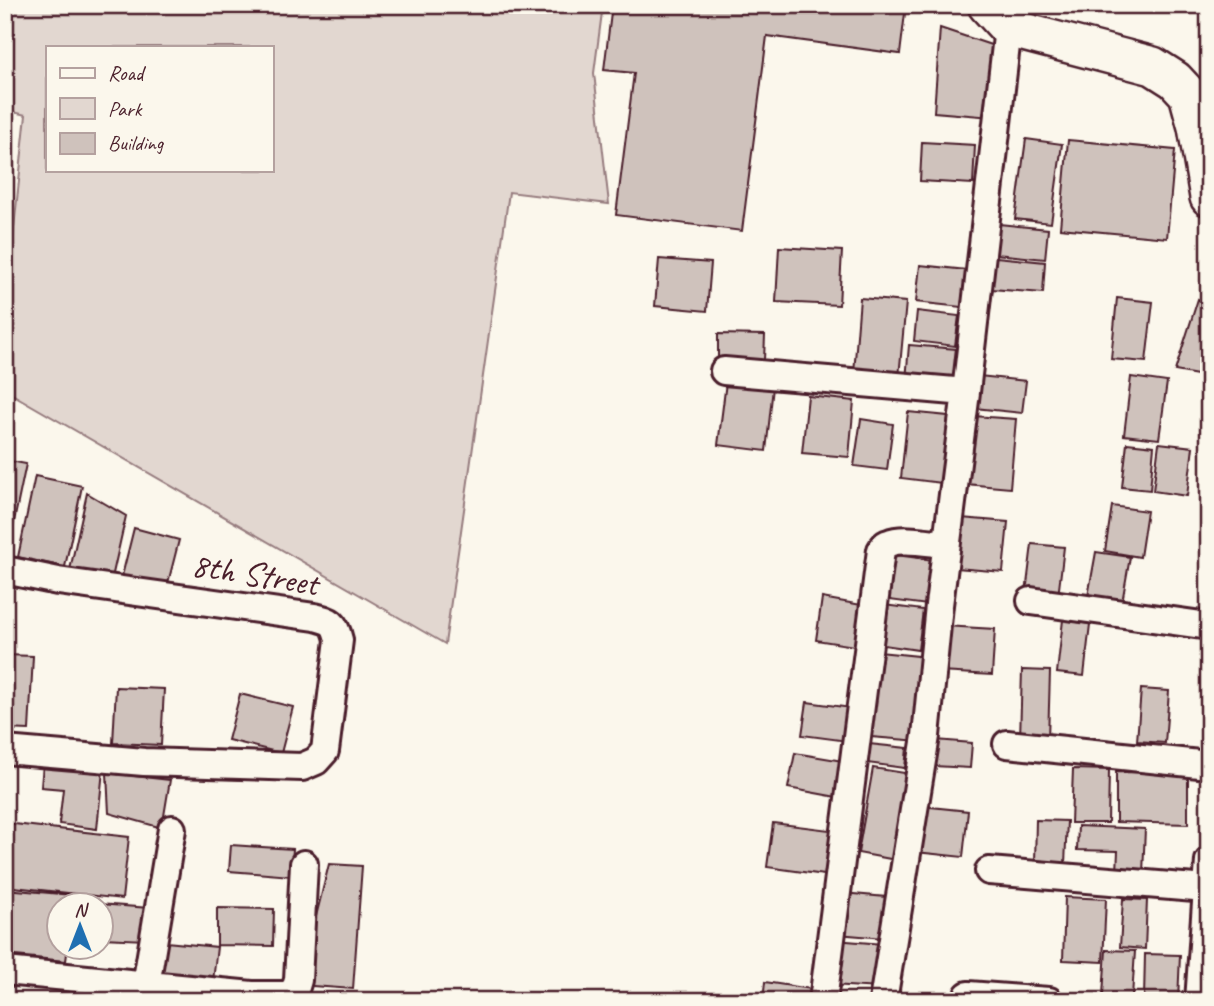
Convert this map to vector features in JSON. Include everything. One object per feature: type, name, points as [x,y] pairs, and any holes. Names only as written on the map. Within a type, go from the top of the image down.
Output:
[{"type":"street","points":[[883,1001],[926,736],[965,392],[998,16],[1153,66],[1175,80],[1188,94],[1209,197]]},
{"type":"street","points":[[724,370],[965,392]]},
{"type":"street","points":[[823,1001],[881,550],[888,543],[897,541],[946,544]]},
{"type":"street","name":"8th Street","points":[[5,570],[58,581],[315,617],[333,624],[339,640],[325,751],[316,761],[302,767],[145,762],[5,750]]},
{"type":"street","points":[[1031,601],[1209,626]]},
{"type":"street","points":[[1007,744],[1209,765]]},
{"type":"street","points":[[146,985],[172,829]]},
{"type":"street","points":[[1199,1001],[1209,861]]},
{"type":"street","points":[[5,971],[252,998],[286,995],[295,990],[298,980],[304,864]]},
{"type":"street","points":[[989,871],[1207,889]]},
{"type":"street","points":[[968,995],[1049,1001]]},
{"type":"green space","points":[[5,5],[603,5],[594,73],[609,204],[509,192],[445,644],[5,390],[5,313],[26,115],[5,110]]},
{"type":"building","points":[[612,5],[906,5],[900,54],[767,36],[742,231],[616,215],[634,73],[604,70]]},
{"type":"building","points":[[940,28],[1000,48],[992,117],[934,112]]},
{"type":"building","points":[[1026,139],[1062,144],[1051,223],[1015,219]]},
{"type":"building","points":[[1068,140],[1175,150],[1167,238],[1060,228]]},
{"type":"building","points":[[922,142],[975,145],[973,184],[920,181]]},
{"type":"building","points":[[999,224],[1048,229],[1045,259],[996,254]]},
{"type":"building","points":[[779,247],[842,251],[839,305],[776,302]]},
{"type":"building","points":[[996,257],[1045,262],[1043,293],[992,289]]},
{"type":"building","points":[[659,259],[711,263],[707,311],[655,306]]},
{"type":"building","points":[[920,265],[966,270],[961,307],[916,302]]},
{"type":"building","points":[[860,298],[906,302],[899,377],[854,373]]},
{"type":"building","points":[[1117,298],[1153,302],[1146,362],[1111,359]]},
{"type":"building","points":[[1198,299],[1209,305],[1209,377],[1175,371]]},
{"type":"building","points":[[917,311],[959,316],[955,346],[914,341]]},
{"type":"building","points":[[718,334],[765,335],[764,360],[718,358]]},
{"type":"building","points":[[909,345],[957,349],[955,384],[906,380]]},
{"type":"building","points":[[979,376],[1026,381],[1022,413],[975,408]]},
{"type":"building","points":[[1131,377],[1167,382],[1159,439],[1124,435]]},
{"type":"building","points":[[726,382],[773,387],[766,451],[718,445]]},
{"type":"building","points":[[808,396],[854,401],[849,457],[802,453]]},
{"type":"building","points":[[908,412],[948,416],[941,483],[901,478]]},
{"type":"building","points":[[973,416],[1016,419],[1010,488],[966,484]]},
{"type":"building","points":[[861,419],[893,424],[887,470],[854,466]]},
{"type":"building","points":[[1127,443],[1154,446],[1150,490],[1122,487]]},
{"type":"building","points":[[1159,443],[1193,447],[1187,496],[1153,491]]},
{"type":"building","points":[[5,460],[26,464],[7,555],[5,555]]},
{"type":"building","points":[[35,476],[82,486],[65,567],[18,557]]},
{"type":"building","points":[[87,493],[126,516],[112,578],[70,570]]},
{"type":"building","points":[[1112,506],[1147,511],[1140,557],[1105,551]]},
{"type":"building","points":[[961,518],[1008,522],[1003,572],[957,568]]},
{"type":"building","points":[[134,528],[179,540],[166,591],[121,580]]},
{"type":"building","points":[[1032,544],[1064,547],[1058,597],[1026,593]]},
{"type":"building","points":[[1096,552],[1130,557],[1121,608],[1087,602]]},
{"type":"building","points":[[888,554],[934,560],[927,605],[882,599]]},
{"type":"building","points":[[822,598],[873,607],[867,648],[816,640]]},
{"type":"building","points":[[876,604],[923,610],[918,650],[870,643]]},
{"type":"building","points":[[1063,620],[1090,624],[1084,676],[1057,673]]},
{"type":"building","points":[[944,626],[995,629],[992,675],[941,672]]},
{"type":"building","points":[[879,652],[928,657],[920,741],[871,737]]},
{"type":"building","points":[[6,655],[33,656],[29,730],[5,729]]},
{"type":"building","points":[[1022,670],[1050,671],[1048,740],[1020,739]]},
{"type":"building","points":[[116,687],[164,689],[161,745],[113,743]]},
{"type":"building","points":[[1141,689],[1169,691],[1165,743],[1137,741]]},
{"type":"building","points":[[240,694],[293,707],[281,753],[228,740]]},
{"type":"building","points":[[807,702],[859,709],[855,742],[802,735]]},
{"type":"building","points":[[936,740],[972,743],[970,768],[934,766]]},
{"type":"building","points":[[869,744],[907,748],[905,768],[867,763]]},
{"type":"building","points":[[795,753],[849,762],[842,798],[788,788]]},
{"type":"building","points":[[43,764],[103,770],[97,829],[59,824],[63,789],[41,787]]},
{"type":"building","points":[[873,768],[911,774],[896,860],[858,853]]},
{"type":"building","points":[[1073,769],[1109,770],[1108,823],[1071,823]]},
{"type":"building","points":[[1116,772],[1188,773],[1188,824],[1116,822]]},
{"type":"building","points":[[107,773],[170,780],[162,828],[109,813]]},
{"type":"building","points":[[921,806],[968,811],[963,857],[916,852]]},
{"type":"building","points":[[1036,820],[1067,821],[1065,864],[1035,863]]},
{"type":"building","points":[[5,823],[129,837],[122,899],[116,898],[116,890],[46,891],[5,886]]},
{"type":"building","points":[[773,823],[838,831],[832,876],[767,867]]},
{"type":"building","points":[[1078,826],[1145,829],[1143,873],[1117,872],[1118,851],[1077,850]]},
{"type":"building","points":[[231,845],[293,849],[291,876],[229,871]]},
{"type":"building","points":[[329,864],[362,866],[353,989],[299,985]]},
{"type":"building","points":[[5,889],[46,893],[46,959],[5,955]]},
{"type":"building","points":[[842,893],[886,897],[883,938],[838,934]]},
{"type":"building","points":[[1065,897],[1106,899],[1103,962],[1063,960]]},
{"type":"building","points":[[1123,899],[1147,900],[1145,949],[1120,947]]},
{"type":"building","points":[[116,905],[149,908],[146,940],[116,939]]},
{"type":"building","points":[[217,908],[274,909],[273,946],[217,945]]},
{"type":"building","points":[[835,940],[882,944],[879,988],[832,985]]},
{"type":"building","points":[[166,942],[217,947],[213,981],[162,976]]},
{"type":"building","points":[[1106,950],[1135,951],[1132,997],[1103,995]]},
{"type":"building","points":[[1145,954],[1180,955],[1178,1000],[1144,999]]},
{"type":"building","points":[[765,982],[818,990],[817,1001],[763,1001]]},
{"type":"building","points":[[52,996],[89,997],[89,1001],[52,1001]]}]
